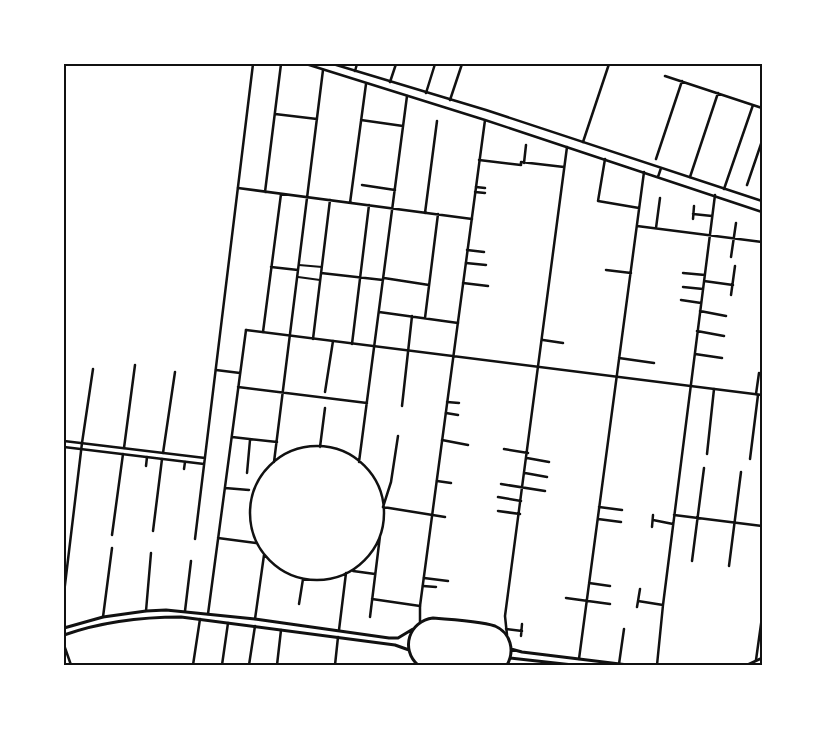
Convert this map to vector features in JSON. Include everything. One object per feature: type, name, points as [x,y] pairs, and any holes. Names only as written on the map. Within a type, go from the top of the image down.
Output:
[{"type":"main road","points":[[64,628],[103,617],[146,610],[185,611],[398,638],[420,622],[438,618],[488,624],[497,627],[507,636],[511,649],[507,665]]},
{"type":"main road","points":[[64,635],[94,626],[162,617],[228,622],[396,645],[409,650]]},
{"type":"main road","points":[[414,628],[409,637],[409,650],[416,664]]},
{"type":"main road","points":[[511,649],[628,665]]},
{"type":"main road","points":[[510,658],[573,665]]},
{"type":"main road","points":[[747,665],[762,658]]},
{"type":"street","points":[[195,539],[253,64]]},
{"type":"street","points":[[265,192],[281,64]]},
{"type":"street","points":[[306,64],[485,120],[762,212]]},
{"type":"street","points":[[333,64],[583,142],[762,201]]},
{"type":"street","points":[[355,71],[357,64]]},
{"type":"street","points":[[390,82],[396,64]]},
{"type":"street","points":[[426,92],[435,64]]},
{"type":"street","points":[[450,100],[462,64]]},
{"type":"street","points":[[583,142],[609,64]]},
{"type":"street","points":[[274,462],[323,70]]},
{"type":"street","points":[[665,76],[762,108]]},
{"type":"street","points":[[656,159],[682,81]]},
{"type":"street","points":[[350,203],[366,84]]},
{"type":"street","points":[[690,177],[718,93]]},
{"type":"street","points":[[359,462],[407,96]]},
{"type":"street","points":[[432,104],[435,96]]},
{"type":"street","points":[[724,189],[753,105]]},
{"type":"street","points":[[275,114],[317,119]]},
{"type":"street","points":[[361,120],[403,126]]},
{"type":"street","points":[[420,622],[420,606],[485,120]]},
{"type":"street","points":[[425,212],[438,121]]},
{"type":"street","points":[[747,185],[762,141]]},
{"type":"street","points":[[524,163],[526,145]]},
{"type":"street","points":[[507,636],[505,616],[522,500],[567,147]]},
{"type":"street","points":[[605,159],[598,201],[639,208]]},
{"type":"street","points":[[479,160],[521,165],[521,162],[564,167]]},
{"type":"street","points":[[658,177],[661,168]]},
{"type":"street","points":[[579,659],[644,172]]},
{"type":"street","points":[[362,185],[395,190]]},
{"type":"street","points":[[476,186],[485,188]]},
{"type":"street","points":[[238,188],[472,218]]},
{"type":"street","points":[[475,192],[484,193]]},
{"type":"street","points":[[262,332],[280,194]]},
{"type":"street","points":[[657,665],[674,514],[715,195]]},
{"type":"street","points":[[656,228],[660,198]]},
{"type":"street","points":[[313,339],[330,200]]},
{"type":"street","points":[[352,344],[370,205]]},
{"type":"street","points":[[692,218],[694,206]]},
{"type":"street","points":[[425,318],[438,214]]},
{"type":"street","points":[[693,214],[712,216]]},
{"type":"street","points":[[731,257],[736,223]]},
{"type":"street","points":[[637,226],[762,242]]},
{"type":"street","points":[[467,250],[484,252]]},
{"type":"street","points":[[466,263],[486,265]]},
{"type":"street","points":[[299,264],[322,267]]},
{"type":"street","points":[[731,295],[735,266]]},
{"type":"street","points":[[271,267],[298,270]]},
{"type":"street","points":[[606,270],[631,273]]},
{"type":"street","points":[[683,272],[704,275]]},
{"type":"street","points":[[321,273],[429,284]]},
{"type":"street","points":[[297,276],[320,280]]},
{"type":"street","points":[[704,281],[733,285]]},
{"type":"street","points":[[463,283],[488,286]]},
{"type":"street","points":[[683,287],[703,289]]},
{"type":"street","points":[[681,300],[701,303]]},
{"type":"street","points":[[700,311],[726,316]]},
{"type":"street","points":[[379,312],[458,323]]},
{"type":"street","points":[[402,406],[412,316]]},
{"type":"street","points":[[208,614],[246,330],[762,395]]},
{"type":"street","points":[[698,331],[724,336]]},
{"type":"street","points":[[543,340],[563,343]]},
{"type":"street","points":[[326,392],[333,341]]},
{"type":"street","points":[[694,354],[722,358]]},
{"type":"street","points":[[619,358],[654,363]]},
{"type":"street","points":[[124,448],[135,365]]},
{"type":"street","points":[[64,593],[81,449],[93,369]]},
{"type":"street","points":[[216,370],[240,373]]},
{"type":"street","points":[[163,453],[175,372]]},
{"type":"street","points":[[750,459],[760,373]]},
{"type":"street","points":[[238,386],[367,403]]},
{"type":"street","points":[[707,454],[714,389]]},
{"type":"street","points":[[447,402],[459,403]]},
{"type":"street","points":[[320,447],[325,408]]},
{"type":"street","points":[[446,413],[458,415]]},
{"type":"street","points":[[370,617],[383,507],[391,482],[398,436]]},
{"type":"street","points":[[232,438],[277,442]]},
{"type":"street","points":[[247,473],[250,440]]},
{"type":"street","points":[[442,440],[468,444]]},
{"type":"street","points":[[64,441],[205,458]]},
{"type":"street","points":[[72,448],[76,446],[73,442]]},
{"type":"street","points":[[87,450],[84,446],[88,444]]},
{"type":"street","points":[[64,447],[204,464]]},
{"type":"street","points":[[381,532],[370,554],[351,571],[325,580],[303,579],[278,568],[264,555],[256,543],[251,522],[251,502],[259,480],[274,462],[296,450],[320,447],[341,451],[359,462],[376,482],[381,494],[383,507]]},
{"type":"street","points":[[504,449],[528,453]]},
{"type":"street","points":[[112,535],[123,454]]},
{"type":"street","points":[[146,466],[147,457]]},
{"type":"street","points":[[527,458],[549,462]]},
{"type":"street","points":[[154,531],[162,459]]},
{"type":"street","points":[[184,469],[185,462]]},
{"type":"street","points":[[692,561],[704,468]]},
{"type":"street","points":[[729,566],[741,472]]},
{"type":"street","points":[[525,473],[547,476]]},
{"type":"street","points":[[437,481],[451,483]]},
{"type":"street","points":[[501,484],[545,491]]},
{"type":"street","points":[[225,488],[249,490]]},
{"type":"street","points":[[498,497],[522,500]]},
{"type":"street","points":[[383,507],[445,517]]},
{"type":"street","points":[[599,507],[622,510]]},
{"type":"street","points":[[498,511],[520,514]]},
{"type":"street","points":[[674,514],[762,526]]},
{"type":"street","points":[[652,527],[653,515]]},
{"type":"street","points":[[598,519],[620,522]]},
{"type":"street","points":[[653,520],[673,524]]},
{"type":"street","points":[[218,538],[256,543]]},
{"type":"street","points":[[103,617],[112,548]]},
{"type":"street","points":[[146,610],[151,553]]},
{"type":"street","points":[[255,619],[264,555]]},
{"type":"street","points":[[185,611],[192,561]]},
{"type":"street","points":[[351,571],[375,574]]},
{"type":"street","points":[[339,630],[346,573]]},
{"type":"street","points":[[424,578],[448,581]]},
{"type":"street","points":[[299,604],[303,579]]},
{"type":"street","points":[[589,583],[610,586]]},
{"type":"street","points":[[423,586],[436,587]]},
{"type":"street","points":[[637,606],[640,589]]},
{"type":"street","points":[[566,598],[610,604]]},
{"type":"street","points":[[372,599],[420,606]]},
{"type":"street","points":[[638,601],[663,605]]},
{"type":"street","points":[[756,660],[762,617]]},
{"type":"street","points":[[194,665],[200,619]]},
{"type":"street","points":[[222,665],[228,622]]},
{"type":"street","points":[[521,636],[522,624]]},
{"type":"street","points":[[250,665],[255,626]]},
{"type":"street","points":[[506,629],[522,631]]},
{"type":"street","points":[[619,664],[624,629]]},
{"type":"street","points":[[277,665],[281,630]]},
{"type":"street","points":[[335,665],[338,637]]},
{"type":"street","points":[[64,645],[71,665]]}]
